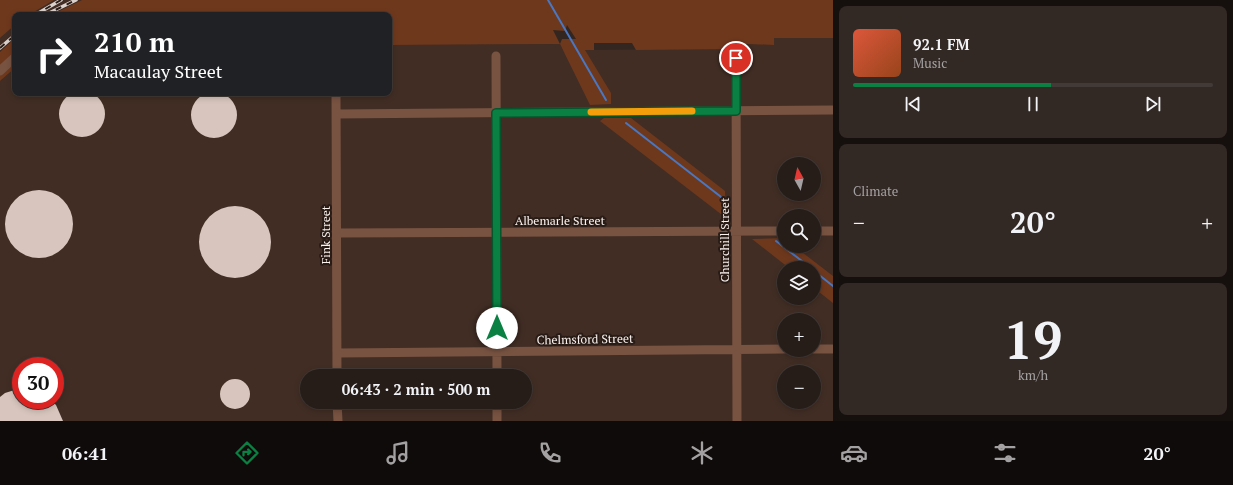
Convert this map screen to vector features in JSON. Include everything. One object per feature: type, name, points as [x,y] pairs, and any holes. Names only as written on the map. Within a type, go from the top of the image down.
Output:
[{"type":"street","points":[[496,56],[497,369]]},
{"type":"street","name":"Churchill Street","points":[[736,58],[737,421]]},
{"type":"street","points":[[0,71],[12,60]]},
{"type":"street","name":"Fink Street","points":[[336,96],[337,369]]},
{"type":"street","points":[[336,114],[833,110]]},
{"type":"street","name":"Albemarle Street","points":[[337,233],[777,231]]},
{"type":"street","points":[[821,231],[833,231]]},
{"type":"street","name":"Chelmsford Street","points":[[337,353],[777,349]]},
{"type":"street","points":[[821,349],[833,349]]},
{"type":"street","points":[[337,409],[338,421]]},
{"type":"street","points":[[497,409],[497,421]]},
{"type":"shaded area","points":[[0,0],[54,0],[34,12],[12,12],[12,28],[0,38]]},
{"type":"shaded area","points":[[54,0],[82,0],[57,12],[34,12]]},
{"type":"shaded area","points":[[82,0],[833,0],[833,38],[774,38],[774,45],[745,44],[745,49],[636,50],[632,43],[594,43],[594,50],[585,50],[611,93],[611,104],[590,105],[560,44],[392,45],[392,12],[57,12]],"holes":[[[567,25],[576,39],[562,39],[560,44],[553,30],[565,31]]]},
{"type":"shaded area","points":[[12,28],[12,41],[0,52],[0,38]]},
{"type":"shaded area","points":[[774,38],[833,38],[833,421],[0,421],[0,81],[12,71],[12,96],[392,96],[392,45],[560,44],[563,50],[745,49],[745,44],[773,45]]},
{"type":"shaded area","points":[[12,41],[12,71],[0,81],[0,52]]},
{"type":"shaded area","points":[[604,118],[631,118],[725,191],[726,218],[600,121]]},
{"type":"shaded area","points":[[777,238],[777,253],[803,253],[814,261],[780,261],[752,239]]},
{"type":"shaded area","points":[[821,267],[833,276],[833,303],[821,294]]},
{"type":"building","points":[[68,96],[96,96],[101,101],[105,114],[101,127],[95,133],[82,137],[69,133],[63,127],[59,114],[63,101]]},
{"type":"building","points":[[201,96],[227,96],[231,98],[237,110],[236,124],[231,132],[223,137],[205,137],[197,132],[192,124],[192,106],[197,98]]},
{"type":"building","points":[[39,190],[52,193],[63,200],[70,211],[73,224],[70,237],[63,248],[52,255],[39,258],[26,255],[15,248],[8,237],[5,224],[8,211],[15,200],[26,193]]},
{"type":"building","points":[[228,206],[242,206],[249,208],[261,216],[269,228],[271,242],[269,256],[261,268],[249,276],[242,278],[228,278],[221,276],[209,268],[201,256],[199,249],[199,235],[201,228],[209,216],[221,208]]},
{"type":"building","points":[[235,379],[246,383],[250,394],[246,405],[235,409],[224,405],[220,394],[224,383]]},
{"type":"building","points":[[12,391],[12,409],[58,409],[63,421],[0,421],[0,397],[5,393]]},
{"type":"waterway","points":[[548,0],[606,100]]},
{"type":"waterway","points":[[626,123],[725,200]]},
{"type":"waterway","points":[[776,241],[802,261]]},
{"type":"waterway","points":[[821,277],[833,286]]},
{"type":"railway","points":[[40,12],[61,0]]},
{"type":"railway","points":[[51,12],[76,0]]},
{"type":"railway","points":[[0,48],[12,38]]},
{"type":"slow traffic","points":[[591,112],[692,111]]},
{"type":"route","points":[[497,328],[496,113],[736,111],[736,58]]}]
